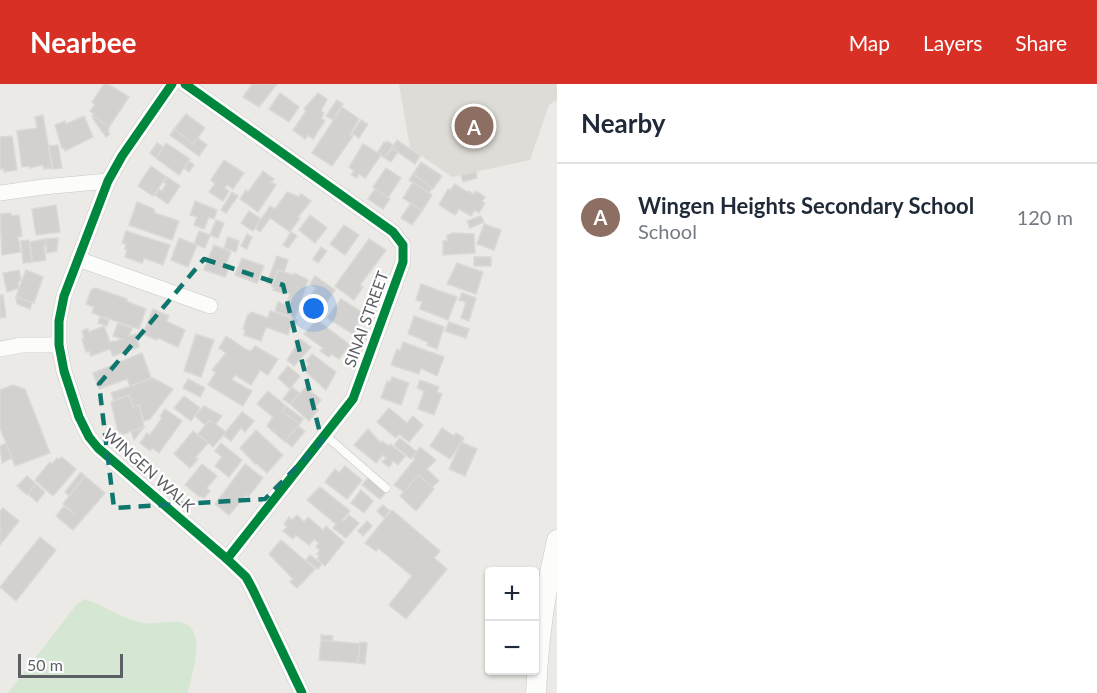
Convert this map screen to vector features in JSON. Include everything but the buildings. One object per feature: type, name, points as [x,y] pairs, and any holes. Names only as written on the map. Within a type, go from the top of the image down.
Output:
[{"type":"street","name":"WINGEN WALK","points":[[172,84],[122,156],[108,181],[64,296],[59,321],[59,345],[71,398],[89,437],[110,459],[246,578],[302,693]]},
{"type":"street","name":"SINAI STREET","points":[[185,84],[393,232],[403,245],[403,262],[353,399],[227,559]]},
{"type":"street","points":[[0,193],[108,181]]},
{"type":"street","points":[[78,259],[210,306]]},
{"type":"street","points":[[0,349],[22,345],[59,345]]},
{"type":"street","points":[[536,693],[545,592],[557,540]]},
{"type":"lane","points":[[325,435],[386,488]]},
{"type":"highlighted area","points":[[204,259],[283,285],[322,441],[265,499],[114,508],[99,384]]},
{"type":"shaded area","points":[[399,84],[557,84],[557,100],[549,105],[530,160],[452,177],[410,148]]},
{"type":"green space","points":[[85,599],[137,621],[177,622],[187,625],[193,631],[196,640],[195,662],[188,693],[8,693],[77,604]]},
{"type":"cycle path","points":[[172,84],[122,156],[108,181],[64,296],[59,321],[59,345],[64,371],[79,417],[89,437],[98,448],[246,577],[302,693]]},
{"type":"cycle path","points":[[185,84],[393,232],[403,245],[403,262],[353,399],[227,559]]},
{"type":"place","name":"Wingen Heights Secondary School","points":[[474,126]]}]
